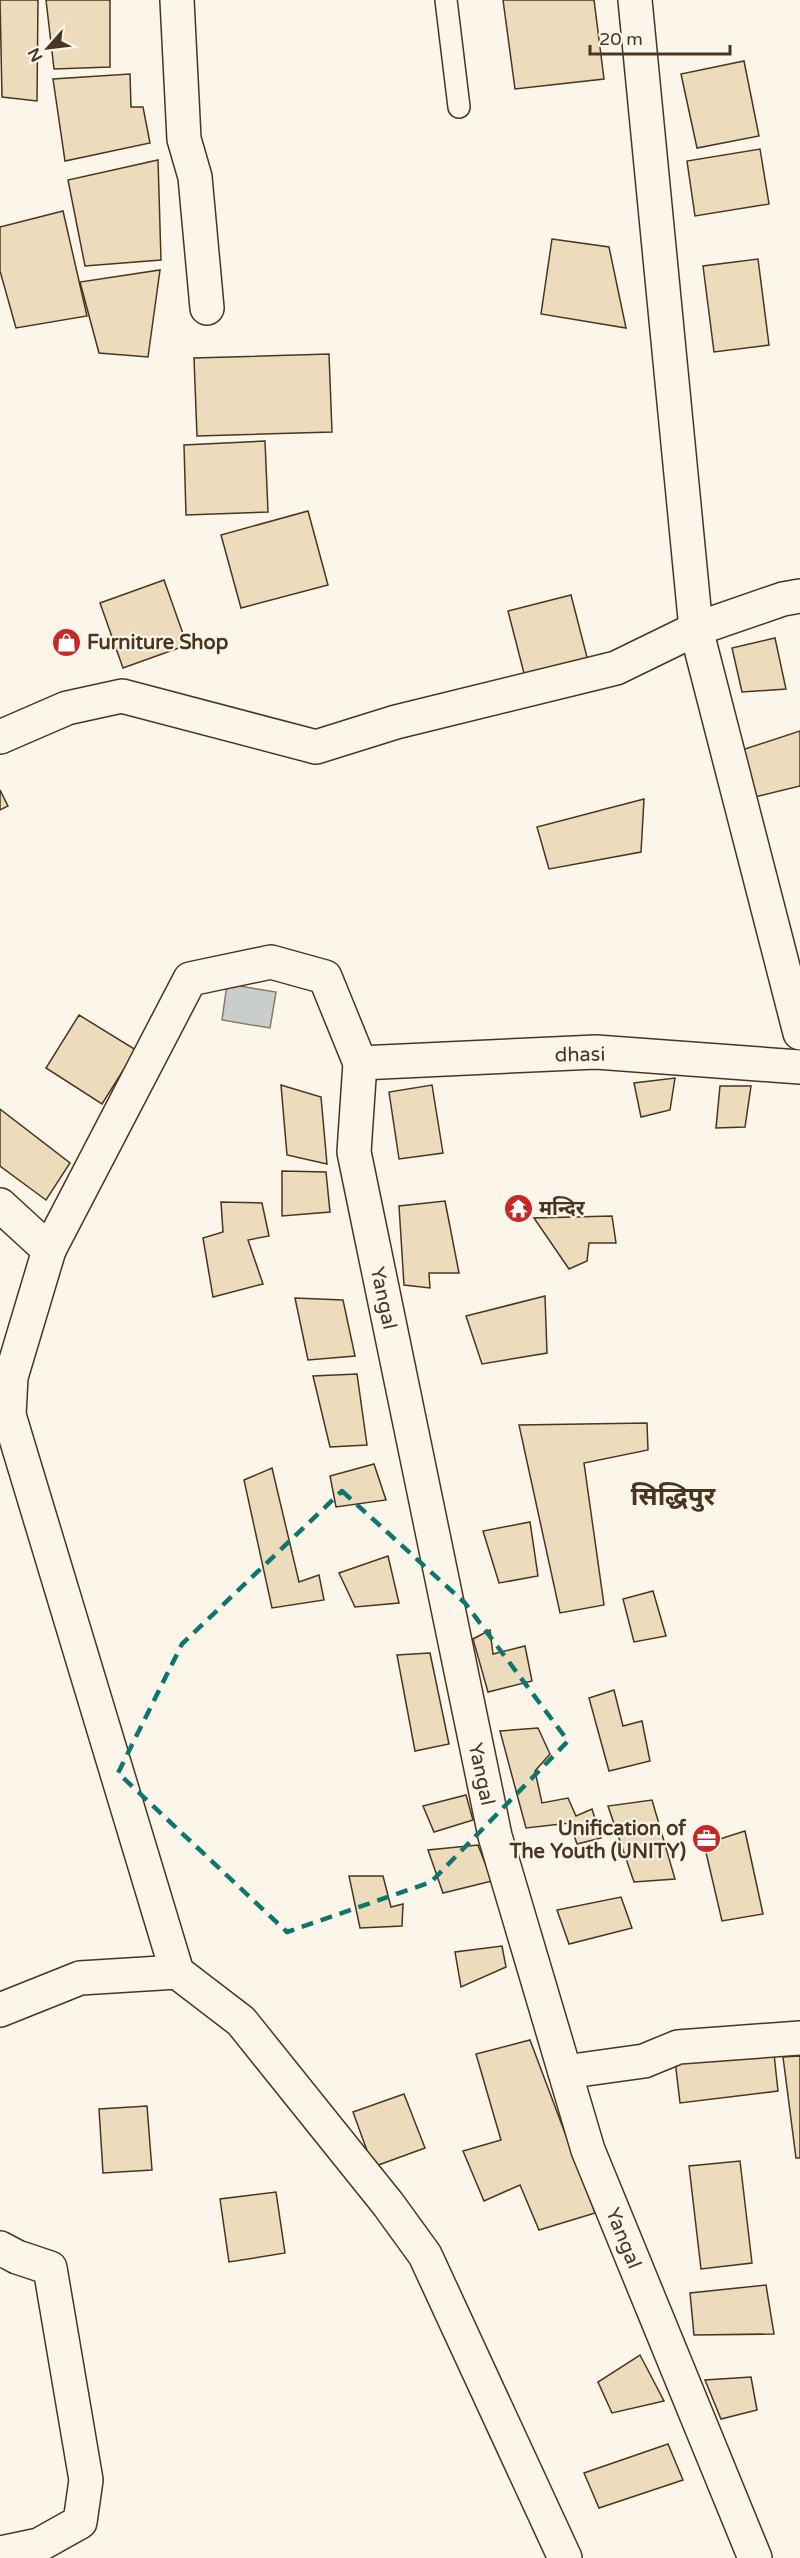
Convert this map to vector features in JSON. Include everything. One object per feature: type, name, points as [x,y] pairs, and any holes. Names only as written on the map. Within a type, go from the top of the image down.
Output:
[{"type":"street","points":[[177,0],[184,139],[195,177],[207,308]]},
{"type":"street","points":[[635,0],[696,629],[800,1033]]},
{"type":"street","points":[[0,737],[67,708],[122,696],[316,747],[396,722],[616,668],[696,629],[783,599],[800,596]]},
{"type":"street","points":[[360,1063],[325,977],[271,962],[190,979],[49,1250],[11,1377],[9,1415],[177,1972],[241,2021],[388,2204],[425,2255],[565,2558]]},
{"type":"street","name":"dhasi","points":[[360,1063],[596,1052],[800,1067]]},
{"type":"street","name":"Yangal","points":[[360,1063],[354,1152],[495,1836],[588,2150],[755,2558]]},
{"type":"street","points":[[0,1205],[49,1250]]},
{"type":"street","points":[[0,2010],[80,1978],[177,1972]]},
{"type":"street","points":[[565,2072],[644,2061],[678,2047],[771,2042],[800,2038]]},
{"type":"street","points":[[0,2247],[17,2257],[50,2268],[86,2480],[80,2522],[39,2545],[0,2553]]},
{"type":"lane","points":[[446,0],[459,106]]},
{"type":"highlighted area","points":[[342,1491],[465,1603],[568,1741],[431,1882],[287,1932],[118,1773],[182,1644]]},
{"type":"shaded area","points":[[227,984],[276,992],[270,1028],[222,1020]]},
{"type":"building","points":[[0,0],[38,0],[37,101],[2,97]]},
{"type":"building","points":[[46,0],[110,0],[110,67],[54,69]]},
{"type":"building","points":[[503,0],[594,0],[604,79],[515,89]]},
{"type":"building","points":[[744,61],[759,136],[697,148],[681,74]]},
{"type":"building","points":[[130,74],[131,107],[143,107],[150,143],[65,161],[53,79]]},
{"type":"building","points":[[760,149],[769,204],[695,216],[687,161]]},
{"type":"building","points":[[158,160],[161,260],[85,266],[68,180]]},
{"type":"building","points":[[63,211],[87,316],[16,328],[0,271],[0,227]]},
{"type":"building","points":[[552,239],[609,247],[626,328],[541,314]]},
{"type":"building","points":[[758,259],[769,345],[714,352],[703,266]]},
{"type":"building","points":[[160,270],[148,357],[99,353],[80,282]]},
{"type":"building","points":[[329,354],[332,432],[197,436],[194,358]]},
{"type":"building","points":[[265,441],[268,512],[186,515],[184,445]]},
{"type":"building","points":[[308,511],[328,585],[241,608],[221,535]]},
{"type":"building","points":[[164,580],[187,645],[123,668],[100,603]]},
{"type":"building","points":[[571,595],[589,665],[526,681],[508,611]]},
{"type":"building","points":[[775,638],[786,689],[742,692],[732,648]]},
{"type":"building","points":[[800,731],[800,786],[747,799],[736,752]]},
{"type":"building","points":[[0,790],[8,806],[0,810]]},
{"type":"building","points":[[644,799],[641,852],[549,869],[537,827]]},
{"type":"building","points":[[79,1015],[136,1050],[102,1104],[46,1068]]},
{"type":"building","points":[[675,1078],[670,1110],[641,1117],[634,1083]]},
{"type":"building","points":[[281,1085],[321,1097],[327,1164],[287,1155]]},
{"type":"building","points":[[432,1085],[443,1153],[399,1159],[389,1092]]},
{"type":"building","points":[[720,1086],[751,1086],[745,1127],[716,1128]]},
{"type":"building","points":[[0,1109],[70,1163],[46,1200],[0,1166]]},
{"type":"building","points":[[282,1171],[326,1172],[330,1212],[282,1216]]},
{"type":"building","points":[[445,1201],[459,1273],[429,1273],[430,1288],[404,1285],[399,1206]]},
{"type":"building","points":[[221,1202],[262,1203],[269,1236],[248,1240],[263,1284],[213,1297],[203,1238],[223,1232]]},
{"type":"building","points":[[612,1216],[616,1243],[589,1243],[587,1261],[569,1269],[534,1218]]},
{"type":"building","points":[[545,1296],[547,1353],[482,1364],[466,1316]]},
{"type":"building","points":[[295,1298],[343,1300],[355,1356],[308,1360]]},
{"type":"building","points":[[357,1374],[367,1445],[330,1447],[313,1376]]},
{"type":"building","points":[[647,1423],[648,1450],[584,1463],[604,1605],[560,1613],[519,1425]]},
{"type":"building","points":[[374,1464],[386,1500],[336,1507],[330,1476]]},
{"type":"building","points":[[272,1468],[299,1582],[319,1575],[324,1600],[272,1608],[244,1480]]},
{"type":"building","points":[[530,1522],[538,1576],[499,1583],[483,1531]]},
{"type":"building","points":[[388,1556],[399,1603],[355,1607],[339,1573]]},
{"type":"building","points":[[653,1591],[666,1636],[634,1642],[623,1599]]},
{"type":"building","points":[[490,1630],[493,1654],[525,1646],[532,1681],[488,1692],[473,1639]]},
{"type":"building","points":[[430,1653],[449,1744],[415,1751],[397,1655]]},
{"type":"building","points":[[614,1690],[623,1726],[642,1721],[650,1761],[609,1771],[589,1698]]},
{"type":"building","points":[[538,1728],[550,1754],[535,1771],[542,1803],[568,1798],[576,1816],[592,1809],[601,1838],[577,1844],[570,1823],[526,1828],[500,1731]]},
{"type":"building","points":[[466,1795],[473,1820],[434,1832],[423,1806]]},
{"type":"building","points":[[652,1800],[675,1879],[634,1882],[608,1806]]},
{"type":"building","points":[[745,1831],[763,1914],[722,1921],[704,1844]]},
{"type":"building","points":[[478,1845],[492,1881],[443,1893],[428,1850]]},
{"type":"building","points":[[349,1876],[383,1876],[391,1907],[403,1904],[402,1926],[360,1928]]},
{"type":"building","points":[[621,1897],[632,1928],[569,1944],[557,1910]]},
{"type":"building","points":[[502,1946],[506,1967],[461,1987],[455,1952]]},
{"type":"building","points":[[530,2040],[595,2213],[539,2230],[520,2185],[484,2201],[463,2151],[501,2140],[476,2054]]},
{"type":"building","points":[[774,2054],[778,2091],[680,2103],[675,2060]]},
{"type":"building","points":[[800,2056],[800,2158],[796,2158],[783,2057]]},
{"type":"building","points":[[404,2094],[425,2148],[373,2167],[353,2112]]},
{"type":"building","points":[[147,2106],[152,2170],[103,2173],[99,2109]]},
{"type":"building","points":[[740,2161],[752,2263],[701,2269],[689,2166]]},
{"type":"building","points":[[276,2192],[285,2253],[229,2262],[220,2199]]},
{"type":"building","points":[[766,2285],[774,2334],[694,2335],[690,2293]]},
{"type":"building","points":[[640,2355],[664,2401],[612,2413],[598,2382]]},
{"type":"building","points":[[751,2377],[757,2410],[721,2419],[705,2380]]},
{"type":"building","points":[[668,2444],[683,2480],[599,2508],[584,2473]]},
{"type":"place","name":"Furniture Shop","points":[[66,642]]},
{"type":"place","name":"मन्दिर","points":[[518,1208]]},
{"type":"place","name":"Unification of The Youth (UNITY)","points":[[707,1839]]},
{"type":"district","name":"सिद्धिपुर","points":[[673,1496]]}]
